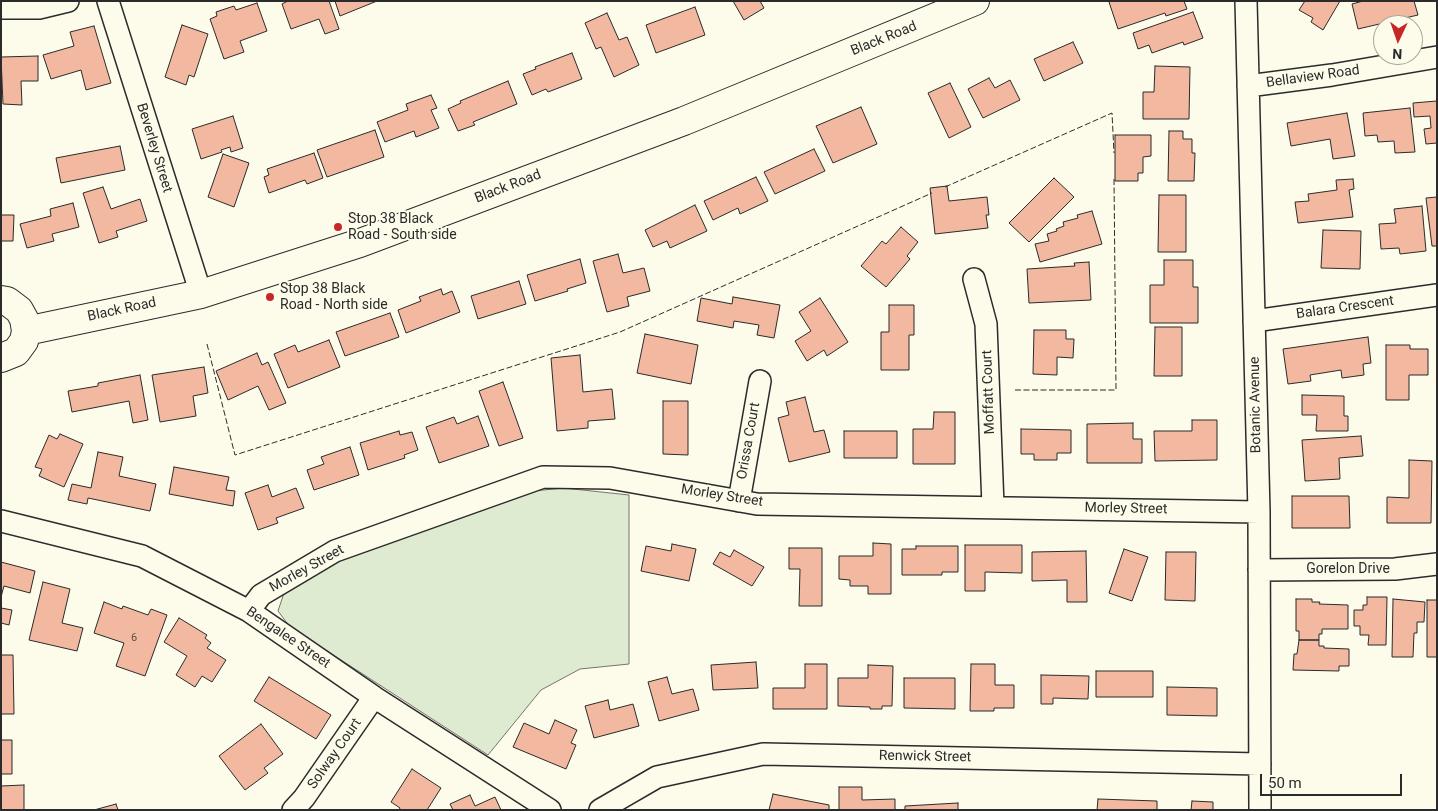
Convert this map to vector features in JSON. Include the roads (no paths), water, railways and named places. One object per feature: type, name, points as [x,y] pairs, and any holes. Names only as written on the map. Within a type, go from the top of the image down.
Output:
[{"type":"main road","name":"Black Road","points":[[26,331],[201,294],[360,242],[666,128],[975,1]]},
{"type":"main road","points":[[1,300],[7,301],[19,310],[24,319],[26,331],[24,341],[16,352],[1,358]]},
{"type":"street","points":[[1,8],[39,8],[68,1]]},
{"type":"street","name":"Beverley Street","points":[[108,1],[201,294]]},
{"type":"street","name":"Botanic Avenue","points":[[1246,1],[1259,512],[1260,810]]},
{"type":"street","name":"Bellaview Road","points":[[1248,86],[1332,75],[1437,57]]},
{"type":"street","name":"Moffatt Court","points":[[974,280],[986,324],[993,506]]},
{"type":"street","name":"Balara Crescent","points":[[1254,321],[1437,294]]},
{"type":"street","name":"Orissa Court","points":[[739,501],[760,381]]},
{"type":"street","name":"Morley Street","points":[[249,611],[261,595],[335,551],[543,477],[610,478],[757,504],[993,506],[1259,512]]},
{"type":"street","name":"Bengalee Street","points":[[1,521],[142,556],[249,611],[374,698],[550,810]]},
{"type":"street","name":"Gorelon Drive","points":[[1259,570],[1395,569],[1437,564]]},
{"type":"street","name":"Solway Court","points":[[293,810],[304,798],[374,698]]},
{"type":"street","name":"Renwick Street","points":[[600,810],[657,777],[764,754],[1260,764]]},
{"type":"place","name":"Stop 38 Black Road - South side","points":[[338,227]]},
{"type":"place","name":"Stop 38 Black Road - North side","points":[[270,297]]}]
